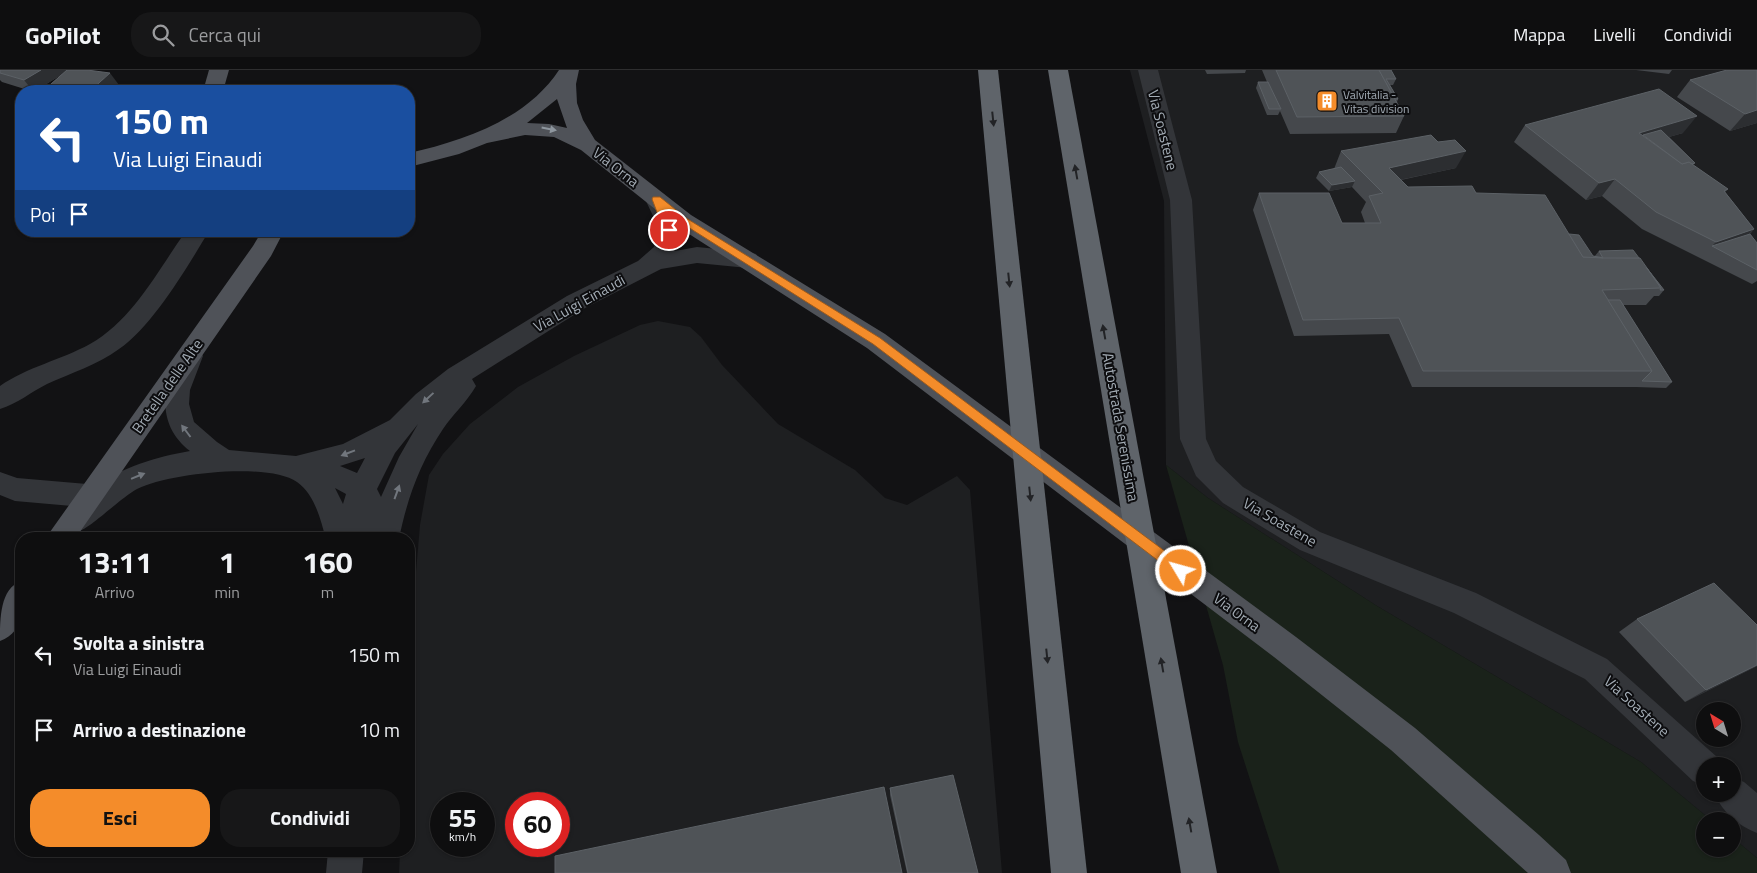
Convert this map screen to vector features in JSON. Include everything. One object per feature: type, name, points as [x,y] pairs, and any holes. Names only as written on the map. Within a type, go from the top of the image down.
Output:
[{"type":"highway","points":[[988,70],[1069,873]]},
{"type":"highway","name":"Autostrada Serenissima","points":[[1058,70],[1199,873]]},
{"type":"main road","points":[[215,85],[219,70]]},
{"type":"main road","points":[[415,158],[453,149],[484,137],[511,123],[535,108],[554,91],[568,72]]},
{"type":"main road","name":"Via Orna","points":[[568,72],[565,91],[567,106],[574,125],[588,145]]},
{"type":"main road","name":"Via Orna","points":[[484,137],[514,130],[547,128],[573,137],[588,145],[683,220],[876,341],[1285,647],[1403,739],[1527,847],[1553,873]]},
{"type":"main road","name":"Bretella delle Alte","points":[[65,532],[268,241]]},
{"type":"main road","points":[[0,627],[15,603]]},
{"type":"street","name":"Via Soastene","points":[[1148,70],[1181,200],[1193,439],[1206,468],[1233,495],[1310,541],[1465,603],[1596,669],[1696,760]]},
{"type":"street","name":"Via Luigi Einaudi","points":[[647,266],[665,250],[669,236],[666,220],[656,199]]},
{"type":"street","points":[[0,399],[40,378],[82,360],[113,341],[137,316],[194,237]]},
{"type":"street","name":"Via Luigi Einaudi","points":[[348,532],[362,490],[385,446],[406,420],[433,393],[511,341],[576,302],[647,266],[671,258],[697,255],[748,260]]},
{"type":"street","name":"Via Luigi Einaudi","points":[[387,532],[398,490],[410,458],[425,434],[459,390],[511,341]]},
{"type":"street","name":"Via Luigi Einaudi","points":[[194,347],[181,377],[176,399],[176,414],[192,439],[224,460]]},
{"type":"street","name":"Via Luigi Einaudi","points":[[286,466],[314,462],[350,452],[389,432],[406,420]]},
{"type":"street","name":"Via Luigi Einaudi","points":[[67,532],[94,504],[126,481],[163,468],[202,461],[224,460],[286,466],[342,478],[362,490]]},
{"type":"street","name":"Via Luigi Einaudi","points":[[286,466],[301,471],[321,488],[332,508],[338,532]]},
{"type":"street","points":[[0,483],[15,489],[88,496]]},
{"type":"street","points":[[362,490],[369,500],[372,510],[370,532]]},
{"type":"street","points":[[1741,802],[1757,816]]},
{"type":"street","points":[[344,873],[345,857]]},
{"type":"shaded area","points":[[1130,70],[1757,70],[1757,858],[1741,845],[1741,812],[1701,812],[1641,762],[1377,606],[1208,498],[1166,465],[1164,201]]},
{"type":"shaded area","points":[[658,321],[690,327],[701,337],[722,365],[778,424],[855,470],[885,498],[907,505],[957,476],[970,490],[1002,873],[399,873],[400,857],[415,857],[415,584],[420,525],[429,475],[443,454],[470,424],[518,387],[574,356],[640,325]]},
{"type":"shaded area","points":[[1166,465],[1208,498],[1377,606],[1641,762],[1701,812],[1696,812],[1696,857],[1741,857],[1741,845],[1757,858],[1757,873],[1280,873],[1238,742],[1223,665]]},
{"type":"building","points":[[0,70],[41,70],[24,80],[0,73]]},
{"type":"building","points":[[67,70],[110,73],[97,85],[50,85]]},
{"type":"building","name":"Valvitalia - Vitas division","points":[[1276,70],[1379,70],[1404,116],[1297,117]]},
{"type":"building","points":[[1379,70],[1391,70],[1396,79],[1386,79],[1398,99],[1395,99]]},
{"type":"building","points":[[1727,70],[1757,70],[1757,110],[1745,114],[1690,80]]},
{"type":"building","points":[[1258,82],[1268,82],[1281,109],[1269,109]]},
{"type":"building","points":[[1659,89],[1697,116],[1639,133],[1682,164],[1689,162],[1728,189],[1724,191],[1754,229],[1716,242],[1656,212],[1615,179],[1599,183],[1525,125]]},
{"type":"building","points":[[1661,130],[1695,163],[1682,164],[1643,135]]},
{"type":"building","points":[[1431,135],[1438,142],[1455,140],[1466,151],[1389,168],[1408,187],[1472,186],[1476,193],[1545,195],[1583,257],[1640,258],[1661,288],[1602,290],[1652,371],[1423,371],[1399,318],[1303,320],[1259,193],[1329,193],[1342,223],[1381,223],[1369,196],[1383,193],[1341,151]]},
{"type":"building","points":[[1341,167],[1355,181],[1332,185],[1319,172]]},
{"type":"building","points":[[1569,234],[1579,235],[1593,256],[1603,258],[1583,257]]},
{"type":"building","points":[[1750,234],[1757,243],[1757,270],[1712,246]]},
{"type":"building","points":[[1633,250],[1639,258],[1603,258],[1599,251]]},
{"type":"building","points":[[1646,267],[1664,290],[1660,290],[1661,288]]},
{"type":"building","points":[[1608,300],[1620,300],[1672,382],[1642,381],[1652,371]]},
{"type":"building","points":[[1714,583],[1757,625],[1757,665],[1706,690],[1637,619]]},
{"type":"building","points":[[953,775],[978,873],[908,873],[890,788]]},
{"type":"building","points":[[884,787],[902,873],[555,873],[555,857],[570,857],[570,853]]},
{"type":"place","name":"Valvitalia - Vitas division","points":[[1327,101]]},
{"type":"route","points":[[669,230],[656,199],[683,220],[876,341],[1181,571]]}]
